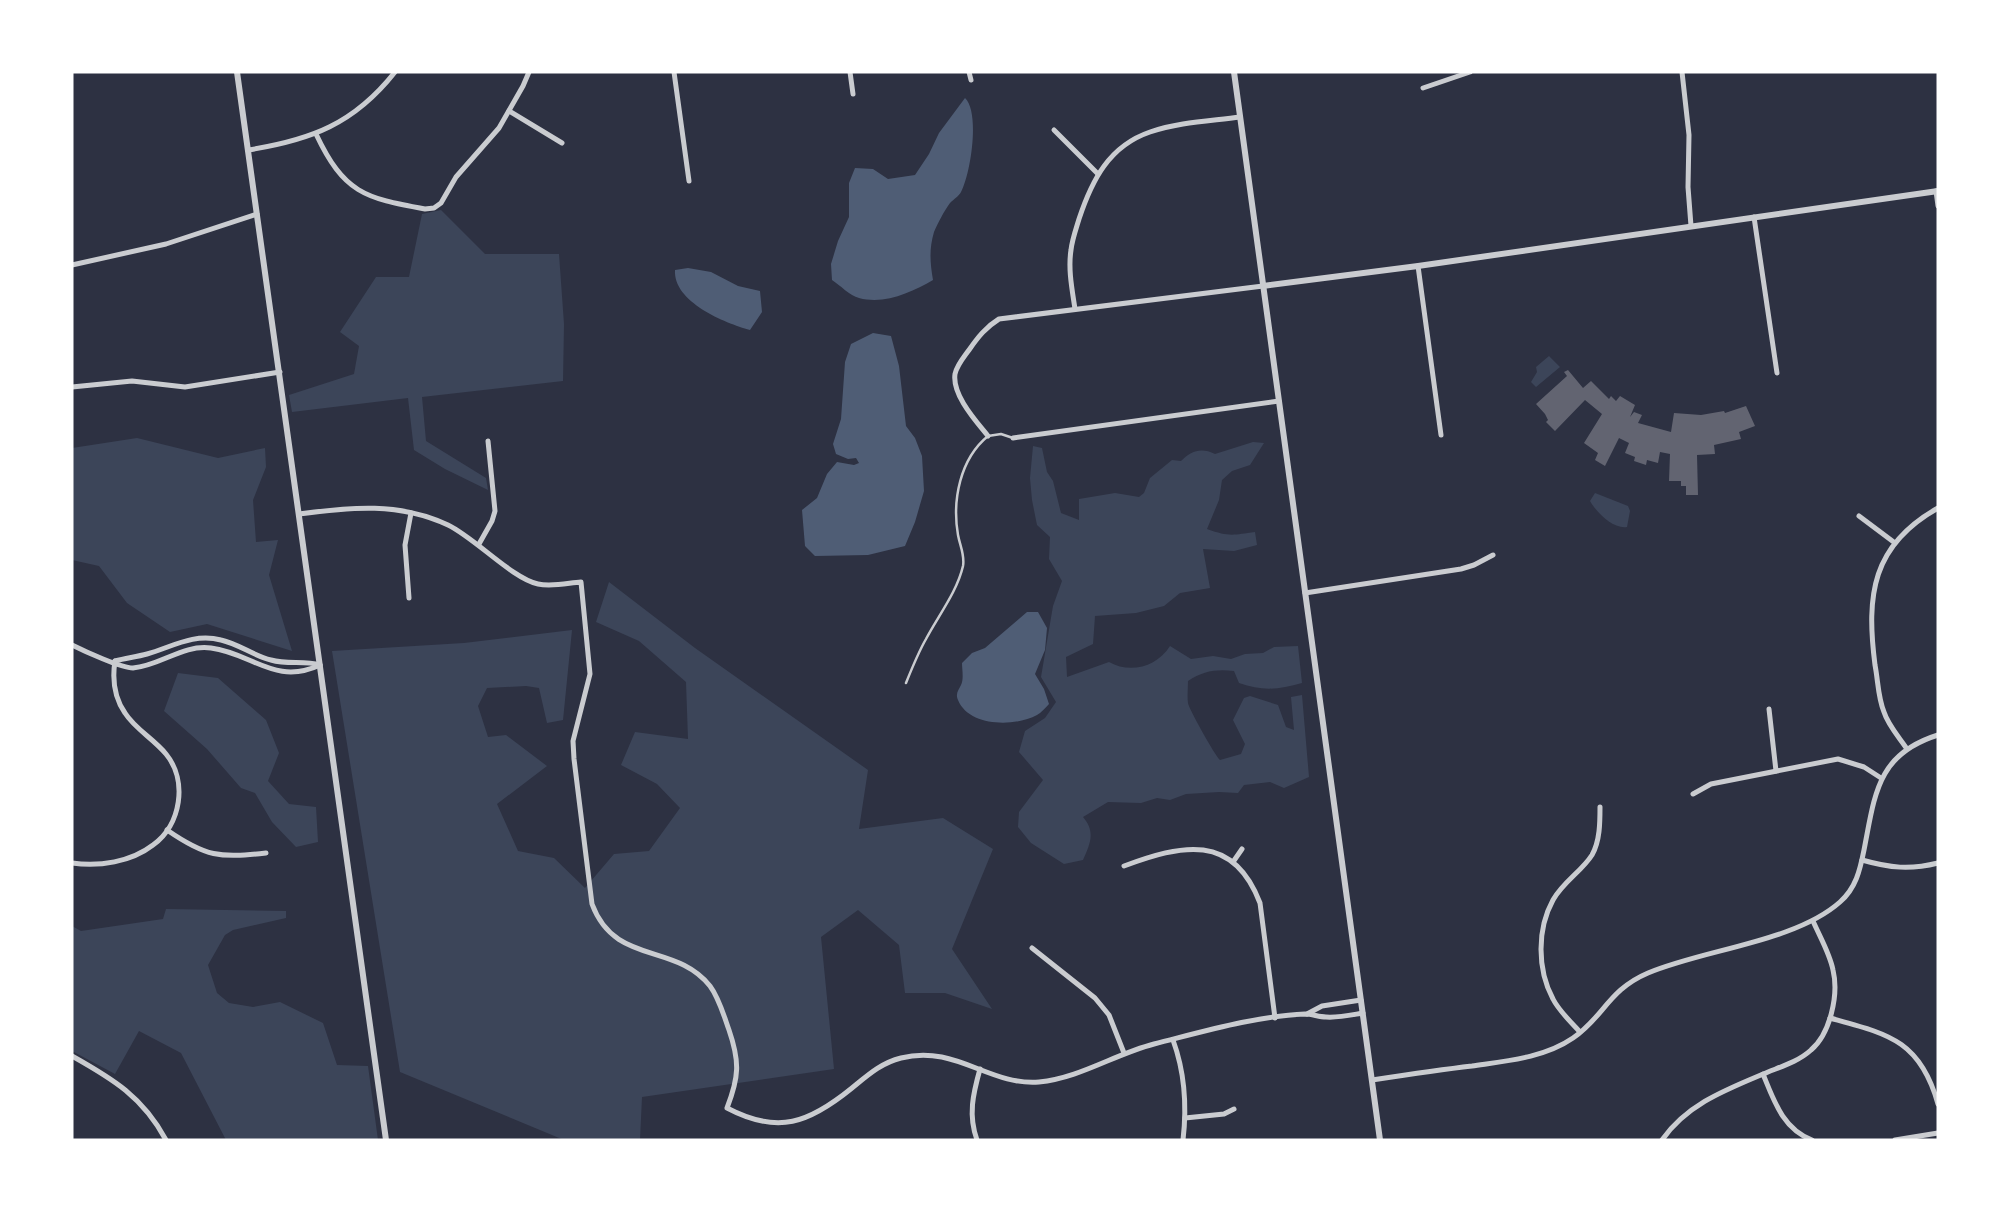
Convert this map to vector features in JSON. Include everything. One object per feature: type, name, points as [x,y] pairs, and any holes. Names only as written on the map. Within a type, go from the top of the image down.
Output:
[{"type":"street","points":[[237,72],[386,1140]]},
{"type":"street","points":[[248,150],[316,134],[349,117],[366,104],[394,72]]},
{"type":"street","points":[[316,134],[332,166],[346,183],[372,197],[425,209],[435,208],[441,203],[456,177],[499,128],[529,72]]},
{"type":"street","points":[[674,72],[689,181]]},
{"type":"street","points":[[849,72],[853,94]]},
{"type":"street","points":[[970,72],[971,80]]},
{"type":"street","points":[[1234,72],[1380,1140]]},
{"type":"street","points":[[1423,88],[1470,72]]},
{"type":"street","points":[[1682,72],[1689,135],[1688,187],[1691,226]]},
{"type":"street","points":[[509,111],[562,144]]},
{"type":"street","points":[[1075,309],[1070,272],[1072,242],[1091,186],[1104,164],[1120,148],[1149,132],[1240,117]]},
{"type":"street","points":[[1054,130],[1098,174]]},
{"type":"street","points":[[988,436],[962,399],[956,383],[958,366],[985,328],[999,319],[1418,266],[1937,191],[1938,206]]},
{"type":"street","points":[[72,265],[166,244],[257,214]]},
{"type":"street","points":[[1754,217],[1777,373]]},
{"type":"street","points":[[1418,266],[1441,435]]},
{"type":"street","points":[[72,387],[132,381],[185,387],[279,372]]},
{"type":"street","points":[[1013,438],[1279,401]]},
{"type":"street","points":[[479,544],[495,511],[488,441]]},
{"type":"street","points":[[299,514],[365,506],[411,513],[450,526],[522,577],[538,584],[582,582],[590,674],[573,741],[592,904],[601,924],[611,935],[633,948],[688,967],[711,987],[726,1022],[737,1059],[737,1077],[727,1108],[763,1123],[802,1118],[820,1112],[880,1066],[921,1054],[944,1056],[1011,1079],[1035,1082],[1058,1080],[1124,1053],[1222,1027],[1307,1014],[1324,1017],[1363,1013]]},
{"type":"street","points":[[1907,748],[1882,710],[1870,628],[1874,587],[1883,563],[1895,543],[1917,521],[1938,508]]},
{"type":"street","points":[[409,598],[405,545],[411,513]]},
{"type":"street","points":[[1859,516],[1895,543]]},
{"type":"street","points":[[1305,593],[1461,569],[1493,555]]},
{"type":"street","points":[[115,662],[194,639],[213,638],[227,641],[273,661],[306,661],[320,665]]},
{"type":"street","points":[[223,650],[227,641]]},
{"type":"street","points":[[72,645],[129,668],[196,648],[223,650],[259,666],[281,672],[308,671],[320,665]]},
{"type":"street","points":[[167,646],[170,655]]},
{"type":"street","points":[[72,863],[92,866],[124,859],[144,851],[155,844],[176,814],[176,773],[164,751],[123,711],[113,682],[115,662]]},
{"type":"street","points":[[1769,709],[1776,771]]},
{"type":"street","points":[[1372,1080],[1550,1051],[1580,1032],[1611,997],[1637,978],[1672,964],[1813,921],[1847,895],[1859,875],[1872,804],[1881,778],[1907,748],[1938,735]]},
{"type":"street","points":[[1693,794],[1711,784],[1838,759],[1864,767],[1881,778]]},
{"type":"street","points":[[1580,1032],[1553,999],[1541,950],[1543,923],[1554,898],[1593,854],[1600,831],[1600,807]]},
{"type":"street","points":[[167,830],[212,855],[266,853]]},
{"type":"street","points":[[1124,866],[1178,849],[1209,852],[1233,862],[1251,884],[1259,903],[1275,1018]]},
{"type":"street","points":[[1233,862],[1242,849]]},
{"type":"street","points":[[1862,860],[1898,869],[1913,869],[1938,863]]},
{"type":"street","points":[[1662,1140],[1686,1112],[1720,1092],[1797,1060],[1813,1049],[1830,1018],[1834,996],[1833,971],[1813,921]]},
{"type":"street","points":[[1032,948],[1095,998],[1109,1015],[1124,1053]]},
{"type":"street","points":[[1307,1014],[1322,1006],[1361,1000]]},
{"type":"street","points":[[1830,1018],[1879,1031],[1902,1044],[1931,1079],[1938,1104]]},
{"type":"street","points":[[1173,1040],[1184,1083],[1183,1140]]},
{"type":"street","points":[[72,1056],[118,1083],[132,1095],[166,1140]]},
{"type":"street","points":[[977,1140],[971,1113],[972,1095],[979,1069]]},
{"type":"street","points":[[1763,1074],[1781,1115],[1795,1132],[1812,1140]]},
{"type":"street","points":[[1185,1118],[1224,1114],[1234,1109]]},
{"type":"street","points":[[1895,1140],[1938,1133]]},
{"type":"lane","points":[[906,683],[963,565],[957,525],[959,481],[975,451],[988,436],[1001,434],[1013,438]]},
{"type":"shaded area","points":[[965,98],[970,105],[972,116],[971,158],[961,192],[950,203],[934,232],[930,256],[933,280],[888,299],[869,300],[852,295],[832,280],[831,264],[849,217],[849,183],[855,168],[873,169],[888,179],[915,175],[939,133]]},
{"type":"shaded area","points":[[441,210],[485,254],[559,254],[564,324],[563,381],[422,397],[426,441],[486,478],[488,490],[414,450],[408,398],[292,412],[289,395],[354,374],[359,346],[340,332],[376,277],[409,277],[422,214]]},
{"type":"shaded area","points":[[688,268],[711,272],[738,286],[760,291],[762,312],[750,330],[702,309],[682,292],[675,270]]},
{"type":"shaded area","points":[[873,333],[891,336],[899,366],[906,426],[915,438],[922,456],[924,491],[905,546],[868,555],[815,556],[805,546],[802,510],[817,498],[827,474],[837,462],[854,465],[859,463],[856,458],[848,459],[836,454],[833,444],[841,419],[845,362],[851,344]]},
{"type":"shaded area","points":[[1549,356],[1560,367],[1536,387],[1531,382],[1537,372],[1536,367]]},
{"type":"shaded area","points":[[137,438],[218,458],[265,448],[266,467],[253,500],[256,542],[278,540],[269,575],[292,651],[207,624],[170,632],[127,603],[99,566],[72,560],[72,448]]},
{"type":"shaded area","points":[[1253,442],[1264,443],[1250,465],[1232,471],[1222,480],[1219,500],[1207,529],[1231,535],[1255,532],[1257,545],[1234,551],[1203,549],[1210,588],[1180,593],[1164,606],[1136,613],[1095,616],[1093,644],[1066,657],[1067,677],[1109,662],[1126,668],[1142,666],[1158,659],[1170,646],[1191,659],[1213,656],[1231,659],[1245,654],[1263,653],[1274,647],[1298,646],[1302,683],[1278,688],[1255,687],[1239,683],[1234,671],[1221,670],[1199,675],[1188,681],[1188,700],[1197,722],[1220,760],[1241,754],[1245,744],[1233,720],[1244,698],[1250,696],[1278,705],[1286,727],[1294,730],[1291,697],[1302,695],[1309,777],[1284,788],[1270,782],[1244,785],[1238,793],[1186,794],[1170,800],[1157,798],[1141,803],[1108,802],[1083,817],[1091,833],[1083,860],[1064,864],[1031,843],[1018,827],[1019,812],[1043,780],[1019,752],[1025,731],[1045,718],[1056,702],[1041,677],[1053,606],[1062,581],[1049,559],[1050,537],[1037,525],[1030,478],[1033,446],[1042,448],[1061,513],[1079,520],[1079,499],[1115,493],[1139,497],[1144,493],[1150,478],[1172,460],[1181,461],[1192,453],[1201,451],[1215,454]]},
{"type":"shaded area","points":[[1595,493],[1628,506],[1630,511],[1627,527],[1611,523],[1601,515],[1590,501]]},
{"type":"shaded area","points":[[609,582],[695,648],[868,770],[859,829],[943,818],[993,849],[952,949],[992,1009],[945,993],[905,993],[899,945],[858,910],[821,937],[834,1069],[642,1097],[640,1140],[564,1140],[400,1072],[332,651],[464,643],[572,630],[563,720],[547,723],[539,688],[487,688],[478,706],[488,737],[506,735],[547,766],[497,804],[518,851],[554,858],[585,888],[614,854],[649,851],[680,808],[657,784],[621,765],[635,732],[688,739],[686,682],[639,641],[596,622]]},
{"type":"shaded area","points":[[1027,612],[1038,612],[1047,628],[1045,650],[1035,674],[1049,704],[1037,715],[1017,722],[982,720],[964,709],[957,698],[962,680],[962,663],[972,653],[985,648]]},
{"type":"shaded area","points":[[178,673],[218,678],[266,720],[279,753],[268,781],[289,804],[316,807],[318,842],[296,847],[272,822],[255,793],[241,788],[207,749],[164,711]]},
{"type":"shaded area","points":[[166,909],[286,911],[286,918],[233,930],[225,935],[208,965],[217,993],[229,1003],[253,1007],[280,1002],[323,1023],[337,1065],[368,1066],[378,1140],[226,1140],[181,1053],[139,1031],[115,1074],[72,1051],[72,926],[81,931],[163,919]]},
{"type":"building","points":[[1568,370],[1583,388],[1591,381],[1609,399],[1611,396],[1616,401],[1620,396],[1635,405],[1630,417],[1634,412],[1642,415],[1638,423],[1671,432],[1674,413],[1725,413],[1746,406],[1755,426],[1739,432],[1741,439],[1714,445],[1715,454],[1697,455],[1698,495],[1686,495],[1686,486],[1681,486],[1681,481],[1669,481],[1670,454],[1660,452],[1658,463],[1647,460],[1646,465],[1634,461],[1635,457],[1625,453],[1629,443],[1619,438],[1605,466],[1595,460],[1598,453],[1584,443],[1602,414],[1585,400],[1555,431],[1546,422],[1548,420],[1545,414],[1536,404],[1567,376],[1564,372]]}]
